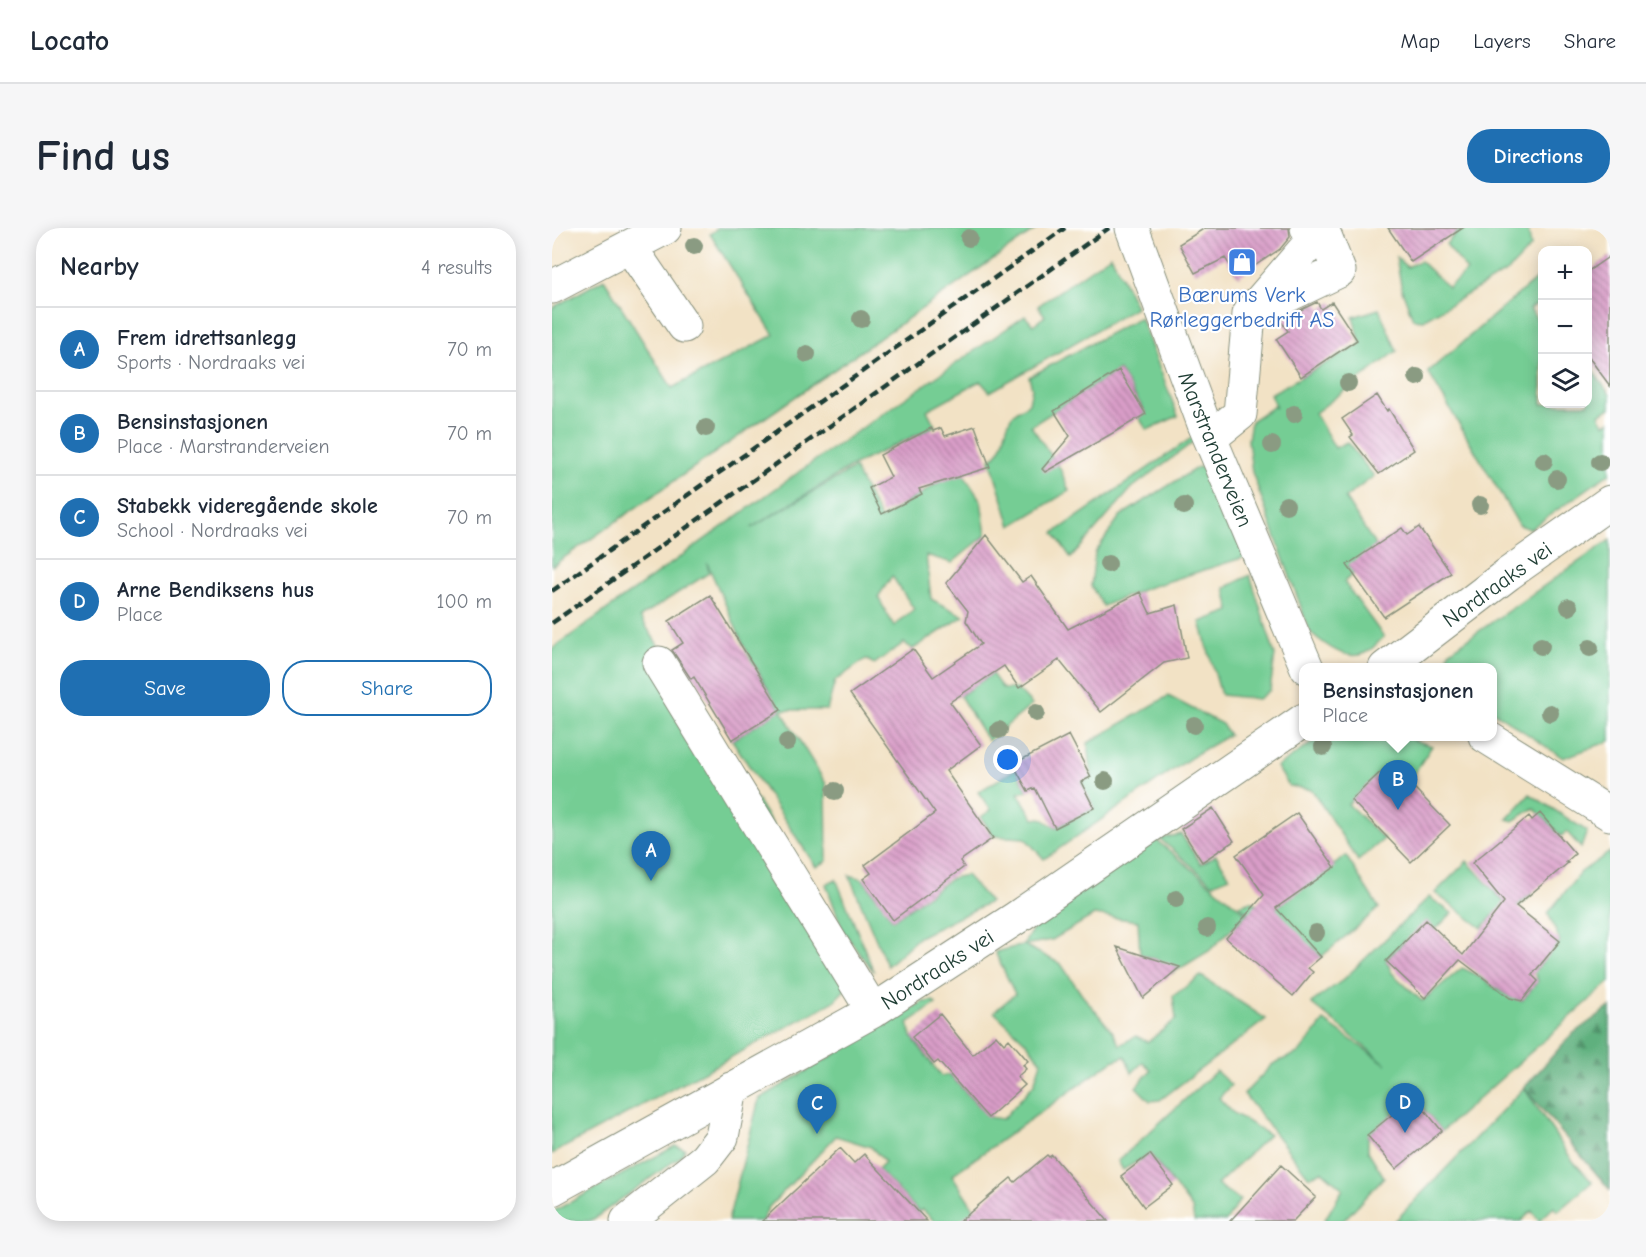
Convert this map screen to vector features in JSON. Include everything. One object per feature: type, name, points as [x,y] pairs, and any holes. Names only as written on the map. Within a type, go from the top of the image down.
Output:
[{"type":"street","points":[[552,287],[665,228]]},
{"type":"street","name":"Marstranderveien","points":[[1132,228],[1210,438],[1305,663]]},
{"type":"street","points":[[1210,438],[1240,414],[1249,314],[1312,241],[1306,228]]},
{"type":"street","points":[[1249,314],[1339,271],[1322,228]]},
{"type":"street","points":[[630,247],[684,326]]},
{"type":"street","name":"Nordraaks vei","points":[[1392,663],[1508,574],[1610,502]]},
{"type":"street","points":[[659,663],[873,1011]]},
{"type":"street","name":"Nordraaks vei","points":[[552,1189],[873,1011],[1016,918],[1299,723]]},
{"type":"street","points":[[1493,741],[1610,814]]},
{"type":"street","points":[[627,1221],[705,1159],[722,1137],[731,1089]]},
{"type":"green space","points":[[718,228],[1038,228],[552,566],[552,308],[604,279],[672,388],[774,335],[710,234]]},
{"type":"green space","points":[[1455,228],[1528,228],[1531,247],[1508,271],[1423,320],[1413,319],[1402,290],[1396,257],[1407,267],[1420,261],[1448,287],[1467,271],[1446,244],[1457,232]]},
{"type":"green space","points":[[1111,255],[1136,307],[990,392],[980,381],[927,410],[935,426],[854,465],[751,528],[854,468],[881,519],[960,469],[981,501],[986,535],[952,563],[926,555],[931,599],[964,616],[913,649],[904,643],[874,664],[866,659],[835,681],[827,710],[781,710],[826,784],[827,861],[816,867],[732,740],[780,710],[744,646],[707,563],[709,573],[640,617],[865,969],[833,1002],[552,1154],[552,649],[817,459],[1025,316],[1033,325],[1045,316],[1038,306]],"holes":[[[892,576],[914,609],[894,626],[878,597]]]},
{"type":"green space","points":[[1538,277],[1538,303],[1530,309],[1538,321],[1538,408],[1592,408],[1592,370],[1610,395],[1610,408],[1599,415],[1604,424],[1610,421],[1610,473],[1530,529],[1519,525],[1428,372]]},
{"type":"green space","points":[[1379,309],[1397,351],[1315,413],[1335,448],[1347,442],[1374,476],[1345,498],[1379,551],[1344,582],[1384,637],[1368,652],[1350,655],[1322,642],[1310,632],[1252,472],[1248,440],[1251,421],[1274,406],[1276,408],[1270,394],[1361,344],[1353,317]]},
{"type":"green space","points":[[1140,317],[1178,416],[1147,430],[1139,418],[1146,413],[1119,370],[1031,426],[1060,468],[1069,491],[1011,526],[990,459],[1002,446],[1011,416],[1029,403],[1032,388],[1029,377]]},
{"type":"green space","points":[[1193,437],[1196,440],[1132,488],[1071,558],[1054,533]]},
{"type":"green space","points":[[1198,467],[1208,469],[1245,557],[1144,589],[1103,606],[1091,586],[1095,553],[1120,516]]},
{"type":"green space","points":[[1610,540],[1610,741],[1563,758],[1497,714],[1497,663],[1446,663],[1449,652]]},
{"type":"green space","points":[[1250,575],[1275,655],[1270,690],[1258,699],[1221,695],[1200,622],[1230,611],[1225,588]]},
{"type":"green space","points":[[992,674],[1003,689],[1017,689],[1032,705],[988,741],[960,696]]},
{"type":"green space","points":[[1168,696],[1222,724],[1229,735],[1198,753],[1044,859],[1025,838],[993,836],[981,817],[991,810],[978,792],[1016,769],[1028,791],[1018,793],[1034,819],[1041,818],[1056,828],[1094,808],[1081,782],[1092,777],[1088,743]]},
{"type":"green space","points":[[1315,741],[1416,741],[1432,746],[1410,780],[1391,765],[1348,804],[1384,839],[1358,861],[1312,790],[1289,786],[1277,767]]},
{"type":"green space","points":[[1530,794],[1587,831],[1581,848],[1567,832],[1561,836],[1534,808],[1513,821],[1507,819]]},
{"type":"green space","points":[[1181,834],[1201,864],[1216,855],[1230,877],[1213,884],[1160,839]]},
{"type":"green space","points":[[1155,839],[1247,914],[1209,951],[1171,974],[1160,961],[1140,954],[1138,921],[1094,915],[1052,940],[1024,945],[1061,964],[1120,1045],[1136,1036],[1148,1042],[1176,1019],[1173,996],[1201,976],[1266,1019],[1160,1100],[1150,1101],[1136,1087],[1151,1070],[1143,1062],[1132,1073],[1125,1056],[1113,1061],[952,1175],[982,1221],[934,1221],[922,1209],[919,1212],[878,1169],[885,1162],[871,1147],[836,1136],[768,1208],[762,1221],[728,1221],[759,1099],[923,1002],[933,1001],[936,1004],[908,1023],[912,1037],[941,1076],[950,1075],[988,1117],[1003,1119],[1034,1084],[1041,1062],[1028,1044],[994,1012],[1015,994],[995,952],[1023,945],[1035,925]]},
{"type":"green space","points":[[1610,852],[1610,982],[1442,1131],[1414,1097],[1368,1135],[1368,1151],[1384,1177],[1343,1221],[1324,1221],[1343,1189],[1322,1171],[1309,1177],[1244,1094],[1273,1064],[1300,1052],[1324,1021],[1386,1064],[1311,1003],[1343,980],[1429,897],[1452,913],[1415,950],[1405,941],[1386,960],[1392,973],[1422,1001],[1462,968],[1506,995],[1522,1001],[1538,981],[1534,972],[1560,941],[1548,913],[1581,872]]},
{"type":"green space","points":[[1346,856],[1379,908],[1321,957],[1312,947],[1300,956],[1239,905],[1251,901],[1272,911]]},
{"type":"green space","points":[[1467,861],[1508,907],[1530,889],[1533,892],[1517,907],[1497,911],[1482,928],[1435,893]]},
{"type":"green space","points":[[849,875],[863,879],[893,920],[952,878],[966,875],[990,902],[919,937],[887,966]]},
{"type":"green space","points":[[836,879],[874,972],[843,931],[826,884]]},
{"type":"green space","points":[[1610,1007],[1610,1190],[1524,1088],[1571,1035]]},
{"type":"green space","points":[[1216,1071],[1231,1085],[1219,1098],[1232,1112],[1269,1135],[1217,1185],[1240,1200],[1226,1221],[1194,1221],[1192,1208],[1150,1154],[1123,1170],[1118,1161]]},
{"type":"green space","points":[[1524,1088],[1572,1160],[1592,1182],[1558,1211],[1554,1207],[1539,1221],[1532,1211],[1521,1221],[1395,1221]]},
{"type":"green space","points":[[675,1146],[685,1149],[681,1156],[595,1218],[589,1221],[552,1221],[552,1212]]},
{"type":"building","points":[[1205,228],[1289,228],[1290,237],[1280,249],[1238,277],[1225,258],[1195,273],[1179,244]]},
{"type":"building","points":[[1388,228],[1463,228],[1411,262]]},
{"type":"building","points":[[1610,256],[1610,386],[1592,362],[1592,269]]},
{"type":"building","points":[[1317,302],[1321,309],[1332,302],[1357,340],[1301,377],[1276,339],[1288,331],[1280,320]]},
{"type":"building","points":[[1119,370],[1146,414],[1045,472],[1042,469],[1070,436],[1054,411]]},
{"type":"building","points":[[1377,395],[1387,411],[1389,409],[1414,450],[1379,474],[1350,437],[1353,435],[1342,419]]},
{"type":"building","points":[[975,426],[990,467],[919,489],[922,494],[882,514],[869,488],[891,477],[880,455],[931,428],[933,431],[941,428],[945,436]]},
{"type":"building","points":[[1419,527],[1451,573],[1384,617],[1347,565],[1402,528],[1407,535]]},
{"type":"building","points":[[986,535],[1022,582],[1031,576],[1068,629],[1140,592],[1150,613],[1177,605],[1187,658],[1164,663],[1101,712],[1059,660],[1019,688],[1004,666],[950,702],[981,745],[946,771],[993,838],[960,861],[964,867],[893,920],[863,879],[871,873],[865,865],[935,813],[850,694],[913,649],[933,677],[981,644],[966,621],[968,611],[946,583]]},
{"type":"building","points":[[710,595],[781,710],[732,740],[694,677],[691,679],[672,650],[683,643],[669,621]]},
{"type":"building","points":[[1069,735],[1091,777],[1081,782],[1094,808],[1055,828],[1035,788],[1028,791],[1013,764]]},
{"type":"building","points":[[1390,763],[1450,825],[1411,862],[1351,800]]},
{"type":"building","points":[[1213,808],[1234,841],[1202,862],[1181,829]]},
{"type":"building","points":[[1297,813],[1335,867],[1276,908],[1321,957],[1308,968],[1313,972],[1293,996],[1226,938],[1264,895],[1236,855]]},
{"type":"building","points":[[1540,813],[1575,854],[1566,862],[1568,863],[1516,906],[1560,941],[1532,975],[1538,981],[1522,1001],[1510,998],[1460,960],[1425,998],[1386,961],[1426,920],[1463,955],[1504,902],[1472,863],[1529,816],[1532,820]]},
{"type":"building","points":[[1117,947],[1180,967],[1143,998]]},
{"type":"building","points":[[940,1014],[973,1055],[996,1035],[1004,1044],[1009,1039],[1028,1061],[1023,1065],[1026,1069],[1017,1077],[1025,1085],[988,1118],[938,1061],[934,1064],[912,1037]]},
{"type":"building","points":[[1414,1097],[1442,1131],[1396,1169],[1367,1135]]},
{"type":"building","points":[[840,1148],[854,1163],[864,1154],[927,1221],[762,1221]]},
{"type":"building","points":[[1150,1154],[1173,1185],[1144,1207],[1121,1176]]},
{"type":"building","points":[[1047,1155],[1049,1157],[1052,1155],[1108,1221],[960,1221],[1011,1178],[1015,1182]]},
{"type":"building","points":[[1281,1165],[1316,1197],[1293,1221],[1230,1221]]},
{"type":"railway","points":[[552,591],[1065,228]]},
{"type":"railway","points":[[552,623],[1109,228]]},
{"type":"place","name":"Bærums Verk Rørleggerbedrift AS","points":[[1242,262]]},
{"type":"place","name":"Bensinstasjonen","points":[[1398,810]]},
{"type":"place","name":"Frem idrettsanlegg","points":[[651,881]]},
{"type":"place","name":"Arne Bendiksens hus","points":[[1405,1133]]},
{"type":"place","name":"Stabekk videregående skole","points":[[817,1134]]}]
